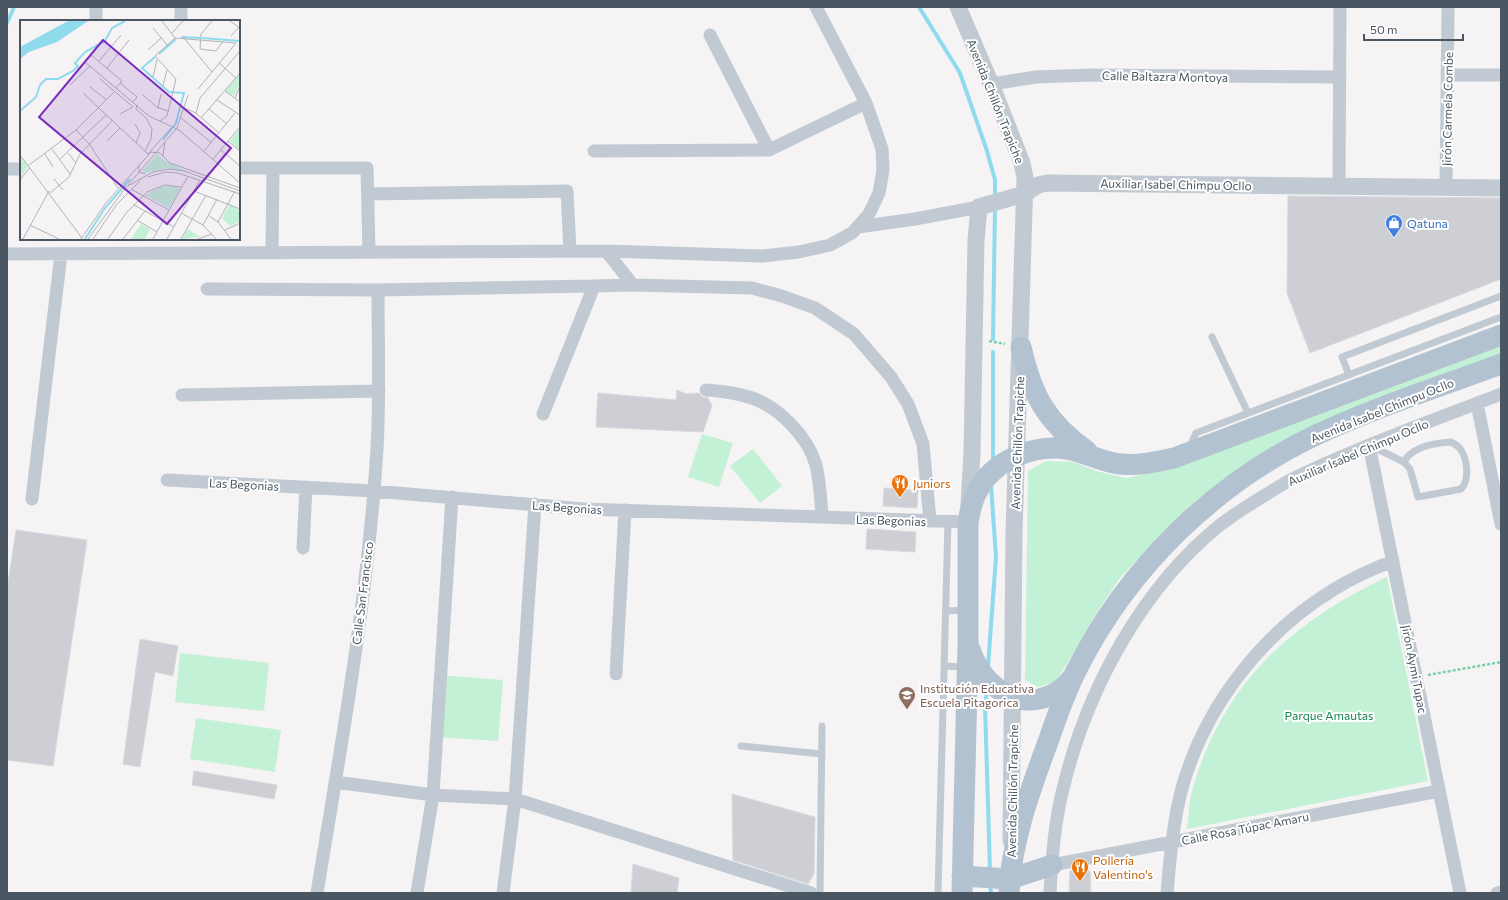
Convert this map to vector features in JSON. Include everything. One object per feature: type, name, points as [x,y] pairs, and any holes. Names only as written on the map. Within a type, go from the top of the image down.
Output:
[{"type":"main road","points":[[1052,865],[1010,886],[962,885],[968,610],[958,522],[971,506],[978,490],[988,476],[1001,465],[1016,457],[1043,449],[1069,449],[1108,462],[1136,465],[1155,462],[1187,453],[1501,335]]},
{"type":"main road","points":[[1021,347],[1031,382],[1048,416],[1071,440],[1095,457]]},
{"type":"main road","name":"Avenida Isabel Chimpu Ocllo","points":[[1010,886],[1021,822],[1061,704],[1076,671],[1106,619],[1139,573],[1202,509],[1257,468],[1330,429],[1501,364]]},
{"type":"main road","points":[[1318,404],[1330,429]]},
{"type":"main road","points":[[968,644],[980,671],[1001,691],[1014,698],[1028,700],[1043,698],[1056,693],[1068,683],[1076,671]]},
{"type":"street","points":[[96,7],[96,20]]},
{"type":"street","points":[[181,7],[181,20]]},
{"type":"street","points":[[7,254],[606,251],[762,256],[799,252],[830,245],[852,233],[869,214],[879,193],[883,170],[882,149],[866,103],[816,7]]},
{"type":"street","name":"Avenida Chillón Trapiche","points":[[958,7],[991,84],[1022,163],[1025,178],[1021,347],[1016,457],[1014,698],[1010,886]]},
{"type":"street","points":[[1339,186],[1340,7]]},
{"type":"street","name":"Jirón Carmela Combe","points":[[1446,188],[1448,7]]},
{"type":"street","points":[[710,35],[769,150]]},
{"type":"street","name":"Calle Baltazra Montoya","points":[[991,84],[1036,77],[1090,75],[1340,77]]},
{"type":"street","points":[[1447,75],[1501,75]]},
{"type":"street","points":[[594,151],[769,150],[866,103]]},
{"type":"street","points":[[240,168],[367,168],[369,252]]},
{"type":"street","points":[[272,253],[273,168]]},
{"type":"street","points":[[7,169],[20,169]]},
{"type":"street","name":"Auxiliar Isabel Chimpu Ocllo","points":[[858,227],[915,219],[979,207],[1024,194],[1038,185],[1047,183],[1501,188]]},
{"type":"street","points":[[368,194],[567,191],[570,252]]},
{"type":"street","points":[[958,522],[972,453],[976,240],[979,207]]},
{"type":"street","points":[[606,251],[633,285]]},
{"type":"street","points":[[32,499],[61,254]]},
{"type":"street","points":[[207,289],[378,290],[633,285],[752,288],[782,296],[814,308],[854,334],[891,377],[908,404],[923,444],[930,521]]},
{"type":"street","points":[[543,414],[594,286]]},
{"type":"street","name":"Calle San Francisco","points":[[317,893],[363,596],[374,491],[379,391],[378,290]]},
{"type":"street","points":[[706,390],[724,391],[752,398],[771,408],[793,427],[807,445],[815,464],[820,484],[822,517]]},
{"type":"street","points":[[182,395],[379,391]]},
{"type":"street","name":"Auxiliar Isabel Chimpu Ocllo","points":[[1050,893],[1058,818],[1073,750],[1084,720],[1115,653],[1134,621],[1172,573],[1194,549],[1220,525],[1285,483],[1369,445],[1501,394]]},
{"type":"street","points":[[1477,403],[1500,517]]},
{"type":"street","name":"Jirón Aymi Tupac","points":[[1369,445],[1460,893]]},
{"type":"street","name":"Las Begonias","points":[[167,480],[374,491],[625,510],[958,522]]},
{"type":"street","points":[[303,548],[306,487]]},
{"type":"street","points":[[417,893],[434,796],[452,497]]},
{"type":"street","points":[[503,893],[515,799],[535,504]]},
{"type":"street","points":[[616,674],[625,510]]},
{"type":"street","points":[[1167,893],[1172,842],[1182,789],[1194,752],[1216,710],[1238,675],[1270,640],[1300,613],[1333,590],[1364,573],[1393,561]]},
{"type":"street","points":[[335,782],[434,796],[515,799],[811,893]]},
{"type":"street","name":"Calle Rosa Túpac Amaru","points":[[1052,865],[1439,791]]},
{"type":"street","points":[[1497,893],[1501,892]]},
{"type":"lane","points":[[1349,375],[1342,357],[1501,296]]},
{"type":"lane","points":[[1187,453],[1196,433],[1501,318]]},
{"type":"lane","points":[[1212,337],[1248,413]]},
{"type":"lane","points":[[1369,445],[1404,462],[1410,469],[1418,497],[1461,489],[1465,485],[1467,473],[1462,450],[1451,442],[1417,449],[1408,455],[1404,462]]},
{"type":"lane","points":[[938,893],[946,610],[958,522]]},
{"type":"lane","points":[[946,610],[968,610]]},
{"type":"lane","points":[[944,666],[967,667]]},
{"type":"lane","points":[[820,893],[822,726]]},
{"type":"lane","points":[[741,746],[822,754]]},
{"type":"path","points":[[974,338],[1021,347]]},
{"type":"path","points":[[1416,677],[1501,662]]},
{"type":"green space","points":[[1501,342],[1501,357],[1294,438],[1223,479],[1187,509],[1119,579],[1096,614],[1056,682],[1038,687],[1025,680],[1028,471],[1046,461],[1073,462],[1096,471],[1126,478],[1169,469]]},
{"type":"green space","points":[[702,434],[733,443],[719,487],[688,477]]},
{"type":"green space","points":[[753,449],[782,486],[760,503],[730,466]]},
{"type":"green space","name":"Parque Amautas","points":[[1387,577],[1428,781],[1187,829],[1192,789],[1208,747],[1224,715],[1244,685],[1267,659],[1293,635],[1321,614]]},
{"type":"green space","points":[[180,653],[269,663],[264,711],[175,702]]},
{"type":"green space","points":[[440,675],[503,680],[498,741],[435,737]]},
{"type":"green space","points":[[196,718],[281,730],[275,772],[190,759]]},
{"type":"building","name":"Qatuna","points":[[1288,196],[1501,198],[1501,279],[1310,353],[1287,293]]},
{"type":"building","points":[[677,390],[686,394],[699,393],[702,397],[708,398],[712,406],[703,432],[596,427],[598,393],[676,400]]},
{"type":"building","name":"Juniors","points":[[884,488],[918,490],[917,508],[883,506]]},
{"type":"building","points":[[867,529],[916,532],[915,552],[866,549]]},
{"type":"building","points":[[16,530],[87,540],[53,766],[7,760],[7,590]]},
{"type":"building","points":[[140,639],[178,646],[173,676],[155,672],[140,767],[123,764]]},
{"type":"building","points":[[194,771],[277,785],[274,799],[192,785]]},
{"type":"building","points":[[732,794],[815,817],[814,874],[808,884],[733,860]]},
{"type":"building","points":[[633,864],[679,878],[677,893],[631,893]]},
{"type":"building","name":"Pollería Valentino's","points":[[1070,871],[1090,871],[1091,893],[1069,893]]},
{"type":"waterway","points":[[7,23],[14,7]]},
{"type":"waterway","points":[[919,7],[960,73],[987,151],[995,180],[995,197]]},
{"type":"waterway","points":[[993,339],[995,206]]},
{"type":"waterway","points":[[993,352],[993,459]]},
{"type":"waterway","points":[[988,666],[996,557],[991,485]]},
{"type":"waterway","points":[[987,690],[985,706],[990,871]]},
{"type":"waterway","points":[[990,884],[991,893]]},
{"type":"place","name":"Qatuna","points":[[1394,238]]},
{"type":"place","name":"Juniors","points":[[900,498]]},
{"type":"place","name":"Institución Educativa Escuela Pitagorica","points":[[907,710]]},
{"type":"place","name":"Pollería Valentino's","points":[[1080,882]]}]
